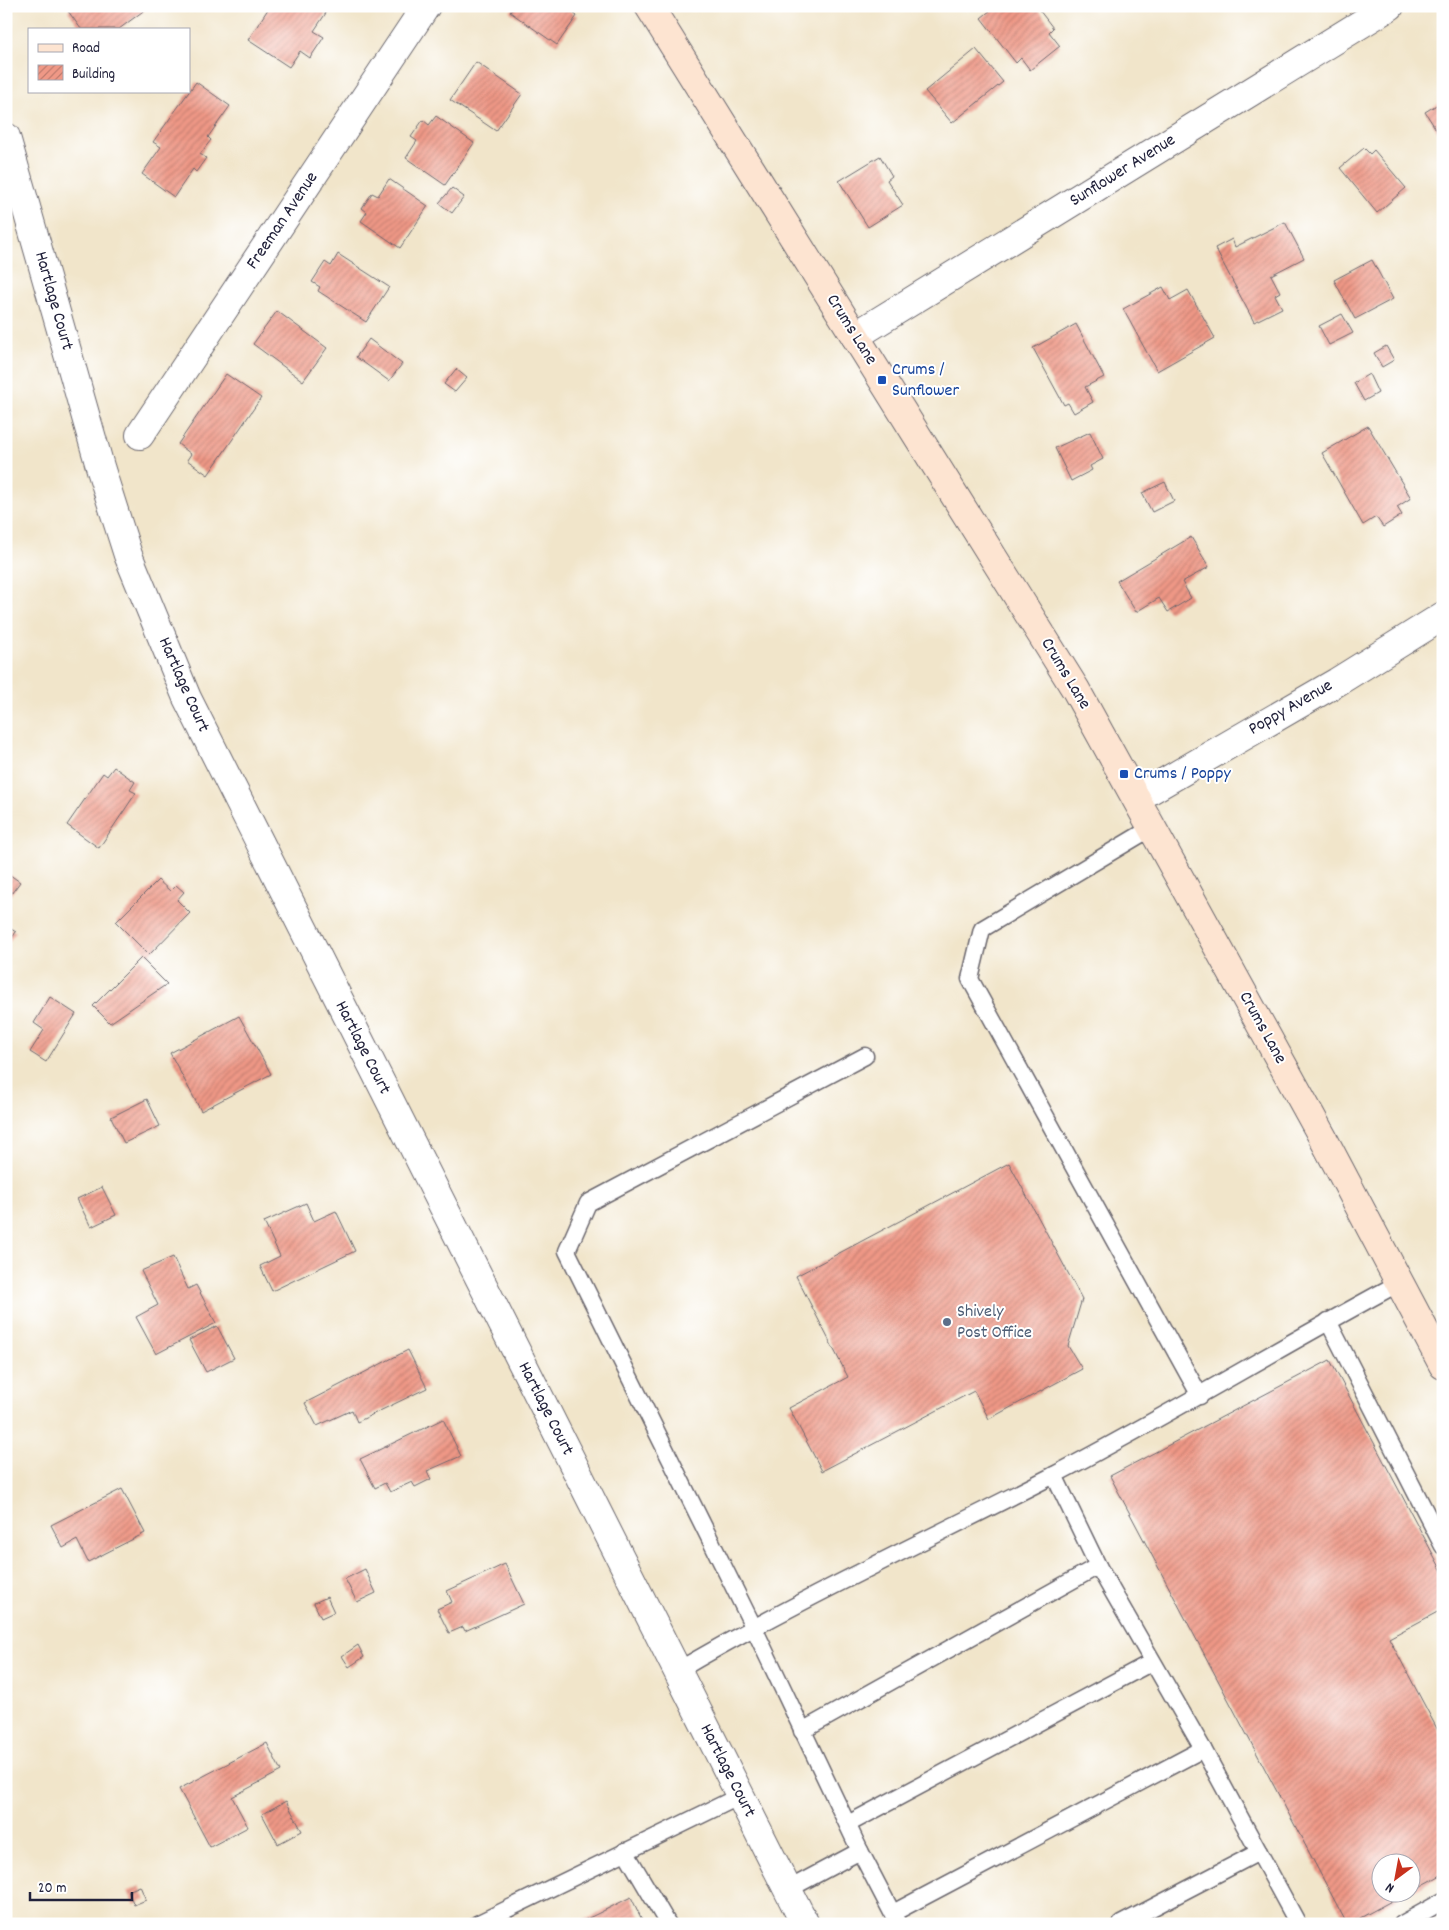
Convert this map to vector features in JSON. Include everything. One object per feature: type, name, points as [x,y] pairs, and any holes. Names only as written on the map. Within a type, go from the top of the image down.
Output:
[{"type":"main road","name":"Crums Lane","points":[[649,6],[1076,690],[1137,798],[1443,1364]]},
{"type":"street","name":"Freeman Avenue","points":[[140,435],[426,6]]},
{"type":"street","name":"Sunflower Avenue","points":[[855,336],[1390,6]]},
{"type":"street","name":"Hartlage Court","points":[[6,137],[101,470],[128,555],[187,698],[805,1924]]},
{"type":"street","name":"Poppy Avenue","points":[[1137,798],[1337,682],[1443,616]]},
{"type":"lane","points":[[1152,827],[982,929],[970,979],[1200,1396]]},
{"type":"lane","points":[[865,1056],[588,1203],[567,1251],[753,1626],[860,1851],[895,1919],[1203,1749]]},
{"type":"lane","points":[[677,1671],[753,1626],[1054,1475],[1200,1396],[1328,1321],[1399,1283]]},
{"type":"lane","points":[[1328,1321],[1443,1546]]},
{"type":"lane","points":[[1054,1475],[1098,1566],[1203,1749],[1298,1924]]},
{"type":"lane","points":[[802,1731],[1098,1566]]},
{"type":"lane","points":[[848,1824],[1152,1662]]},
{"type":"lane","points":[[477,1924],[740,1796]]},
{"type":"lane","points":[[625,1851],[668,1924]]},
{"type":"lane","points":[[787,1890],[860,1851]]},
{"type":"lane","points":[[1121,1924],[1259,1852]]},
{"type":"lane","points":[[1402,1924],[1443,1901]]},
{"type":"building","points":[[75,6],[144,6],[146,9],[120,28],[80,28],[68,11]]},
{"type":"building","points":[[270,6],[328,6],[324,12],[326,13],[314,31],[324,37],[310,58],[300,51],[289,67],[248,40]]},
{"type":"building","points":[[514,6],[564,6],[577,16],[557,45],[510,12]]},
{"type":"building","points":[[996,6],[1036,6],[1053,28],[1049,32],[1060,46],[1030,70],[1021,58],[1016,63],[981,18]]},
{"type":"building","points":[[976,49],[1003,82],[952,123],[925,91]]},
{"type":"building","points":[[476,62],[522,94],[496,131],[450,100]]},
{"type":"building","points":[[196,82],[230,106],[208,137],[211,140],[200,154],[206,158],[196,172],[193,169],[174,197],[142,174],[161,147],[153,142]]},
{"type":"building","points":[[1443,101],[1443,140],[1425,112]]},
{"type":"building","points":[[436,116],[474,143],[445,185],[406,158],[417,141],[411,137],[423,120],[429,125]]},
{"type":"building","points":[[1364,148],[1370,154],[1374,150],[1406,188],[1377,213],[1340,168]]},
{"type":"building","points":[[880,156],[892,176],[887,180],[903,205],[868,227],[839,181]]},
{"type":"building","points":[[389,179],[428,206],[400,248],[361,221],[367,212],[362,208],[372,193],[378,196]]},
{"type":"building","points":[[452,188],[464,197],[452,213],[439,203]]},
{"type":"building","points":[[1285,222],[1304,258],[1271,275],[1280,292],[1275,295],[1282,308],[1254,322],[1215,248],[1232,239],[1235,247]]},
{"type":"building","points":[[338,254],[389,287],[366,322],[318,291],[320,287],[312,282],[325,262],[331,266]]},
{"type":"building","points":[[1372,260],[1393,299],[1355,319],[1334,280]]},
{"type":"building","points":[[1163,287],[1170,300],[1188,290],[1215,338],[1157,371],[1123,309]]},
{"type":"building","points":[[277,311],[327,348],[303,381],[253,344]]},
{"type":"building","points":[[1342,314],[1353,333],[1329,345],[1319,326]]},
{"type":"building","points":[[1076,324],[1104,377],[1085,387],[1093,402],[1074,413],[1068,403],[1064,405],[1033,348]]},
{"type":"building","points":[[369,339],[402,364],[389,381],[356,357]]},
{"type":"building","points":[[1386,346],[1394,360],[1382,367],[1374,353]]},
{"type":"building","points":[[456,369],[467,378],[455,392],[444,384]]},
{"type":"building","points":[[226,374],[261,398],[208,475],[187,460],[191,454],[178,444]]},
{"type":"building","points":[[1369,374],[1378,393],[1364,401],[1354,383]]},
{"type":"building","points":[[1368,426],[1411,498],[1397,507],[1402,515],[1383,527],[1376,517],[1363,525],[1322,453]]},
{"type":"building","points":[[1090,432],[1103,459],[1090,466],[1092,470],[1071,481],[1055,448]]},
{"type":"building","points":[[1165,482],[1174,501],[1152,512],[1142,493]]},
{"type":"building","points":[[1191,537],[1209,567],[1182,582],[1191,598],[1168,612],[1159,598],[1136,612],[1117,581]]},
{"type":"building","points":[[114,767],[135,782],[130,790],[136,793],[99,848],[67,825],[103,773],[107,776]]},
{"type":"building","points":[[6,872],[20,882],[6,901]]},
{"type":"building","points":[[158,880],[170,891],[176,885],[184,892],[177,900],[190,913],[149,955],[116,922]]},
{"type":"building","points":[[6,926],[16,932],[6,946]]},
{"type":"building","points":[[141,958],[167,984],[110,1023],[93,1006]]},
{"type":"building","points":[[50,997],[76,1014],[46,1062],[30,1052],[44,1030],[34,1023]]},
{"type":"building","points":[[239,1016],[271,1074],[201,1111],[170,1053]]},
{"type":"building","points":[[147,1099],[160,1126],[124,1143],[111,1117]]},
{"type":"building","name":"Shively Post Office","points":[[1009,1163],[1082,1299],[1068,1346],[1082,1369],[989,1419],[974,1391],[822,1471],[789,1408],[848,1377],[796,1276]]},
{"type":"building","points":[[102,1187],[116,1215],[91,1227],[77,1199]]},
{"type":"building","points":[[306,1203],[314,1221],[336,1211],[355,1251],[272,1291],[260,1266],[280,1256],[264,1222]]},
{"type":"building","points":[[173,1257],[188,1289],[196,1285],[216,1323],[156,1354],[136,1317],[158,1305],[141,1271]]},
{"type":"building","points":[[217,1326],[234,1358],[206,1372],[189,1340]]},
{"type":"building","points":[[408,1350],[427,1388],[357,1422],[352,1410],[317,1426],[305,1403]]},
{"type":"building","points":[[1330,1360],[1443,1573],[1443,1609],[1389,1638],[1443,1740],[1443,1874],[1422,1886],[1422,1852],[1372,1852],[1372,1902],[1390,1902],[1347,1924],[1110,1476]]},
{"type":"building","points":[[443,1419],[461,1456],[427,1471],[431,1479],[415,1487],[412,1482],[390,1492],[385,1483],[375,1488],[360,1459]]},
{"type":"building","points":[[122,1489],[145,1533],[88,1562],[77,1540],[63,1548],[51,1525]]},
{"type":"building","points":[[505,1564],[524,1604],[465,1631],[463,1627],[449,1633],[437,1609],[452,1602],[447,1591]]},
{"type":"building","points":[[365,1569],[376,1593],[357,1602],[345,1579]]},
{"type":"building","points":[[327,1597],[334,1612],[321,1618],[314,1603]]},
{"type":"building","points":[[358,1645],[364,1657],[349,1667],[342,1656]]},
{"type":"building","points":[[267,1743],[281,1771],[232,1797],[248,1827],[210,1847],[179,1789]]},
{"type":"building","points":[[286,1801],[302,1831],[278,1844],[262,1814]]},
{"type":"building","points":[[140,1886],[146,1900],[134,1905],[128,1891]]},
{"type":"building","points":[[631,1897],[644,1924],[576,1924],[595,1915]]},
{"type":"place","name":"Crums / Sunflower","points":[[882,380]]},
{"type":"place","name":"Crums / Poppy","points":[[1124,774]]},
{"type":"place","name":"Shively Post Office","points":[[947,1322]]}]
